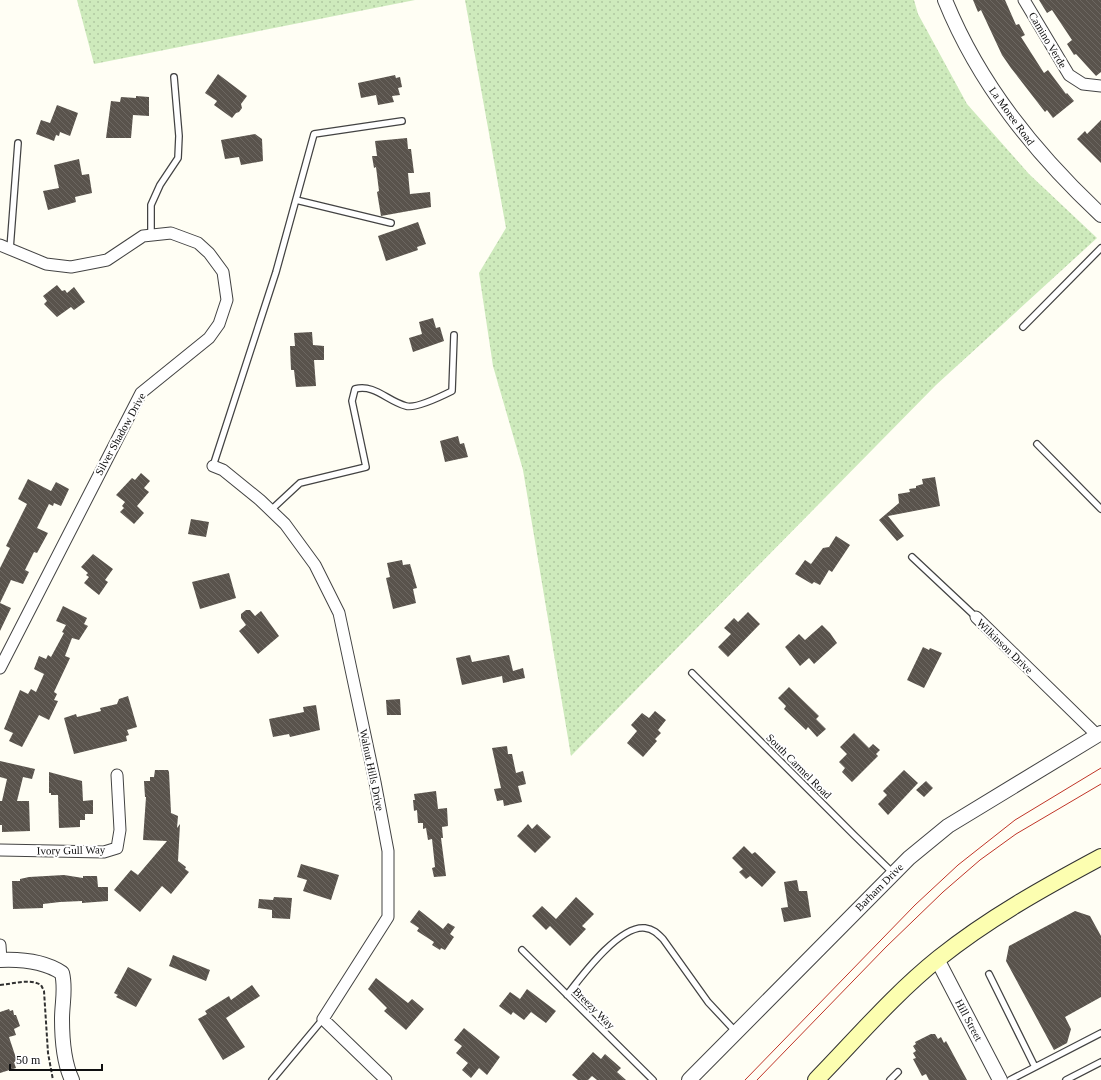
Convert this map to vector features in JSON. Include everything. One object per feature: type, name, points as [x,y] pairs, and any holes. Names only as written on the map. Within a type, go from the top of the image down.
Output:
[{"type":"main road","points":[[816,1080],[899,995],[937,959],[961,940],[1022,900],[1101,857]]},
{"type":"street","name":"La Moree Road","points":[[945,0],[971,54],[992,90],[1016,124],[1042,156],[1101,215]]},
{"type":"street","name":"Camino Verde","points":[[1024,0],[1070,75],[1083,84],[1099,86]]},
{"type":"street","name":"Silver Shadow Drive","points":[[0,668],[140,393],[208,338],[219,324],[227,300],[222,272],[209,253],[198,243],[171,233],[143,236],[107,260],[71,268],[46,264],[5,247]]},
{"type":"street","name":"Walnut Hills Drive","points":[[213,466],[223,470],[271,510],[285,524],[315,565],[339,613],[388,851],[388,918],[323,1018]]},
{"type":"street","name":"Wilkinson Drive","points":[[976,617],[1099,734]]},
{"type":"street","name":"Barham Drive","points":[[689,1080],[894,873],[948,826],[1099,734]]},
{"type":"street","name":"Ivory Gull Way","points":[[0,850],[104,852],[117,848],[120,830],[117,775]]},
{"type":"street","points":[[0,945],[1,960],[25,960],[50,965],[62,973],[65,985],[62,1020],[68,1071],[72,1080]]},
{"type":"street","name":"Hill Street","points":[[937,959],[1000,1080]]},
{"type":"street","points":[[323,1018],[386,1080]]},
{"type":"lane","points":[[151,235],[151,205],[160,185],[178,158],[179,136],[174,77]]},
{"type":"lane","points":[[213,466],[276,272],[314,134],[402,121]]},
{"type":"lane","points":[[5,247],[18,143]]},
{"type":"lane","points":[[296,200],[391,223]]},
{"type":"lane","points":[[1024,327],[1101,248]]},
{"type":"lane","points":[[271,510],[300,483],[366,467],[352,401],[354,390],[365,387],[407,406],[435,400],[452,391],[454,335]]},
{"type":"lane","points":[[1037,444],[1101,509]]},
{"type":"lane","name":"Wilkinson Drive","points":[[912,557],[976,617]]},
{"type":"lane","name":"South Carmel Road","points":[[692,673],[854,836],[894,873]]},
{"type":"lane","points":[[567,995],[617,939],[632,930],[643,928],[654,931],[663,939],[708,1002],[736,1032]]},
{"type":"lane","name":"Breezy Way","points":[[522,950],[653,1080]]},
{"type":"lane","points":[[988,974],[1035,1067]]},
{"type":"lane","points":[[272,1080],[323,1018]]},
{"type":"lane","points":[[1010,1080],[1101,1033]]},
{"type":"lane","points":[[1066,1080],[1101,1062]]},
{"type":"lane","points":[[890,1080],[898,1072]]},
{"type":"path","points":[[0,985],[10,982],[35,982],[41,985],[44,991],[48,1053],[53,1080]]},
{"type":"green space","points":[[77,0],[415,0],[94,64]]},
{"type":"green space","points":[[465,0],[914,0],[918,14],[967,104],[1029,174],[1097,238],[936,385],[571,756],[523,470],[493,366],[479,273],[506,228]]},
{"type":"building","points":[[973,0],[1005,0],[1016,25],[1019,24],[1025,35],[1021,37],[1044,73],[1048,70],[1066,94],[1067,93],[1074,101],[1053,118],[1047,110],[1045,112],[1002,55],[981,10],[978,12]]},
{"type":"building","points":[[1039,0],[1101,0],[1101,72],[1096,76],[1076,54],[1074,55],[1067,44],[1072,40],[1052,10],[1047,13]]},
{"type":"building","points":[[218,74],[247,96],[241,104],[242,108],[232,118],[214,105],[217,101],[205,93]]},
{"type":"building","points":[[395,75],[396,78],[400,77],[402,87],[398,88],[400,95],[392,96],[394,102],[378,105],[376,95],[361,98],[358,83]]},
{"type":"building","points":[[136,96],[149,97],[149,116],[133,115],[131,138],[106,138],[111,101],[120,102],[121,97],[136,98]]},
{"type":"building","points":[[57,105],[78,113],[70,136],[60,132],[59,136],[56,135],[54,141],[36,134],[41,120],[50,123]]},
{"type":"building","points":[[1101,120],[1101,163],[1077,139],[1085,131],[1087,134]]},
{"type":"building","points":[[255,134],[262,139],[263,161],[241,165],[239,157],[225,159],[221,140]]},
{"type":"building","points":[[407,138],[408,149],[411,149],[414,173],[408,173],[410,194],[430,192],[431,207],[381,216],[377,192],[379,191],[376,167],[374,168],[372,156],[377,156],[375,141]]},
{"type":"building","points":[[79,159],[82,175],[89,174],[92,193],[75,197],[76,202],[48,210],[43,191],[59,188],[54,165]]},
{"type":"building","points":[[418,222],[426,244],[417,247],[418,250],[386,261],[378,236]]},
{"type":"building","points":[[57,285],[62,291],[65,290],[67,293],[74,287],[85,302],[74,310],[71,307],[57,317],[44,304],[47,301],[43,296]]},
{"type":"building","points":[[433,318],[436,328],[440,327],[444,341],[413,352],[409,338],[422,334],[419,322]]},
{"type":"building","points":[[312,332],[313,345],[324,346],[324,360],[314,360],[316,386],[296,387],[294,370],[291,370],[290,346],[295,346],[294,333]]},
{"type":"building","points":[[458,436],[460,444],[464,443],[468,457],[445,462],[440,441]]},
{"type":"building","points":[[141,473],[150,481],[144,488],[149,492],[137,506],[144,513],[134,524],[120,512],[124,508],[122,506],[125,502],[116,495],[132,478],[135,480]]},
{"type":"building","points":[[935,477],[940,506],[888,516],[904,536],[897,541],[879,520],[899,503],[898,494],[910,492],[909,489],[916,488],[916,486],[923,484],[922,479]]},
{"type":"building","points":[[28,479],[51,491],[56,482],[69,489],[61,506],[54,503],[53,506],[49,504],[37,528],[48,533],[37,553],[34,552],[25,570],[29,572],[23,584],[11,580],[0,603],[0,568],[10,548],[6,546],[27,504],[18,499]]},
{"type":"building","points":[[191,519],[209,522],[206,537],[188,534]]},
{"type":"building","points":[[836,536],[850,545],[832,572],[829,570],[820,585],[814,582],[812,584],[795,574],[805,560],[811,564],[823,548],[829,547]]},
{"type":"building","points":[[93,554],[113,569],[105,580],[108,582],[99,595],[84,583],[89,577],[86,575],[88,573],[81,567]]},
{"type":"building","points":[[402,560],[403,565],[410,564],[417,588],[413,589],[416,603],[393,609],[386,578],[390,577],[387,563]]},
{"type":"building","points":[[229,573],[236,598],[200,609],[192,582]]},
{"type":"building","points":[[0,603],[11,608],[0,631]]},
{"type":"building","points":[[63,606],[87,618],[84,624],[88,626],[79,640],[72,638],[65,656],[70,658],[54,692],[57,694],[54,700],[58,701],[49,720],[39,715],[22,747],[9,741],[13,733],[4,729],[20,690],[28,694],[31,689],[36,692],[44,674],[34,669],[39,656],[46,659],[48,655],[51,657],[64,633],[62,632],[66,625],[56,621]]},
{"type":"building","points":[[246,610],[250,610],[255,616],[261,611],[279,636],[258,654],[239,631],[246,625],[241,618],[241,614]]},
{"type":"building","points":[[748,612],[760,624],[728,657],[718,647],[731,634],[724,628],[734,618],[738,622]]},
{"type":"building","points":[[822,625],[837,643],[814,664],[809,658],[800,666],[785,647],[799,634],[805,640]]},
{"type":"building","points":[[923,647],[942,653],[924,688],[907,680]]},
{"type":"building","points":[[470,655],[472,662],[509,655],[513,671],[523,668],[525,678],[503,683],[502,676],[462,685],[456,658]]},
{"type":"building","points":[[789,687],[819,716],[816,719],[826,729],[817,737],[808,727],[806,730],[784,709],[786,706],[778,698]]},
{"type":"building","points":[[128,696],[137,727],[127,730],[129,735],[126,736],[127,741],[74,754],[64,718],[76,714],[77,717],[101,711],[100,708],[117,704],[119,699]]},
{"type":"building","points":[[400,699],[401,715],[387,715],[386,700]]},
{"type":"building","points":[[316,705],[320,730],[290,737],[289,734],[273,737],[269,719],[304,712],[303,707]]},
{"type":"building","points":[[655,711],[666,720],[658,730],[661,733],[655,739],[657,741],[643,757],[627,743],[637,731],[631,725],[642,713],[649,718]]},
{"type":"building","points":[[854,733],[869,748],[873,744],[880,750],[876,754],[878,756],[852,782],[842,772],[845,768],[839,762],[847,754],[840,747]]},
{"type":"building","points":[[507,746],[508,754],[512,754],[516,773],[523,771],[526,784],[518,786],[522,802],[504,806],[503,800],[497,801],[494,789],[501,788],[492,748]]},
{"type":"building","points":[[0,761],[35,769],[32,779],[23,777],[17,801],[29,801],[30,831],[2,832],[2,825],[0,825],[0,801],[2,801],[7,779],[0,777]]},
{"type":"building","points":[[155,770],[168,770],[169,772],[171,813],[178,816],[177,828],[180,824],[178,861],[186,867],[185,869],[189,872],[171,894],[162,886],[140,912],[114,890],[131,870],[138,875],[167,841],[143,840],[146,797],[144,781],[150,781],[150,777],[154,777]]},
{"type":"building","points":[[904,770],[918,783],[888,815],[878,804],[887,795],[883,791]]},
{"type":"building","points":[[49,772],[82,781],[83,801],[93,800],[93,814],[85,814],[85,820],[80,820],[80,827],[59,828],[58,795],[51,795],[51,793],[49,793]]},
{"type":"building","points":[[926,781],[933,788],[924,797],[916,790]]},
{"type":"building","points":[[436,791],[438,809],[447,808],[448,826],[442,827],[443,838],[441,838],[446,876],[434,877],[432,868],[435,867],[432,839],[428,840],[426,828],[423,829],[423,823],[418,823],[417,810],[414,811],[413,800],[415,800],[414,794]]},
{"type":"building","points":[[528,824],[532,829],[537,824],[551,837],[535,853],[517,836]]},
{"type":"building","points":[[744,846],[752,854],[755,852],[776,872],[762,887],[750,876],[746,879],[739,872],[743,869],[732,858]]},
{"type":"building","points":[[301,864],[339,875],[331,900],[303,891],[307,880],[297,877]]},
{"type":"building","points":[[64,875],[83,878],[83,876],[97,876],[98,887],[108,887],[108,901],[82,903],[82,901],[60,902],[43,904],[43,908],[13,909],[12,881],[20,881],[20,879],[29,877]]},
{"type":"building","points":[[797,880],[799,891],[807,891],[811,917],[784,922],[781,908],[788,907],[784,882]]},
{"type":"building","points":[[274,897],[292,898],[290,919],[272,918],[272,910],[258,908],[259,899],[273,900]]},
{"type":"building","points":[[576,897],[594,914],[582,926],[586,929],[570,946],[550,926],[546,930],[532,916],[542,906],[556,919]]},
{"type":"building","points":[[419,910],[443,929],[448,923],[455,927],[450,934],[454,937],[445,950],[441,948],[440,950],[432,945],[434,942],[417,931],[419,928],[410,922]]},
{"type":"building","points":[[1075,911],[1090,916],[1101,936],[1101,997],[1065,1017],[1071,1029],[1067,1043],[1054,1050],[1006,961],[1009,946]]},
{"type":"building","points":[[173,955],[210,970],[206,981],[169,966]]},
{"type":"building","points":[[128,967],[152,979],[136,1007],[116,997],[118,995],[114,993]]},
{"type":"building","points":[[376,978],[408,1003],[412,999],[424,1009],[406,1030],[384,1011],[387,1008],[368,989]]},
{"type":"building","points":[[252,985],[260,996],[226,1018],[245,1047],[223,1060],[198,1019],[207,1014],[205,1011],[229,996],[231,1000]]},
{"type":"building","points":[[527,989],[556,1011],[546,1023],[531,1012],[524,1020],[513,1012],[511,1015],[499,1006],[510,992],[520,999]]},
{"type":"building","points":[[9,1009],[10,1011],[13,1010],[20,1026],[14,1029],[16,1035],[9,1037],[17,1061],[14,1062],[16,1068],[0,1073],[0,1012]]},
{"type":"building","points":[[464,1028],[500,1057],[487,1075],[479,1068],[471,1078],[462,1070],[468,1063],[456,1053],[462,1046],[454,1040]]},
{"type":"building","points":[[931,1034],[935,1034],[938,1039],[941,1037],[944,1043],[946,1041],[967,1080],[929,1080],[926,1074],[922,1076],[913,1059],[916,1058],[913,1053],[916,1051],[913,1046],[916,1044],[915,1042]]},
{"type":"building","points":[[593,1052],[601,1059],[605,1054],[621,1068],[617,1072],[626,1080],[597,1080],[592,1076],[588,1080],[578,1080],[572,1075]]},
{"type":"tram line","points":[[745,1080],[915,905],[958,865],[1015,820],[1101,768]]},
{"type":"tram line","points":[[757,1080],[886,947],[943,892],[980,860],[1016,834],[1101,784]]}]
